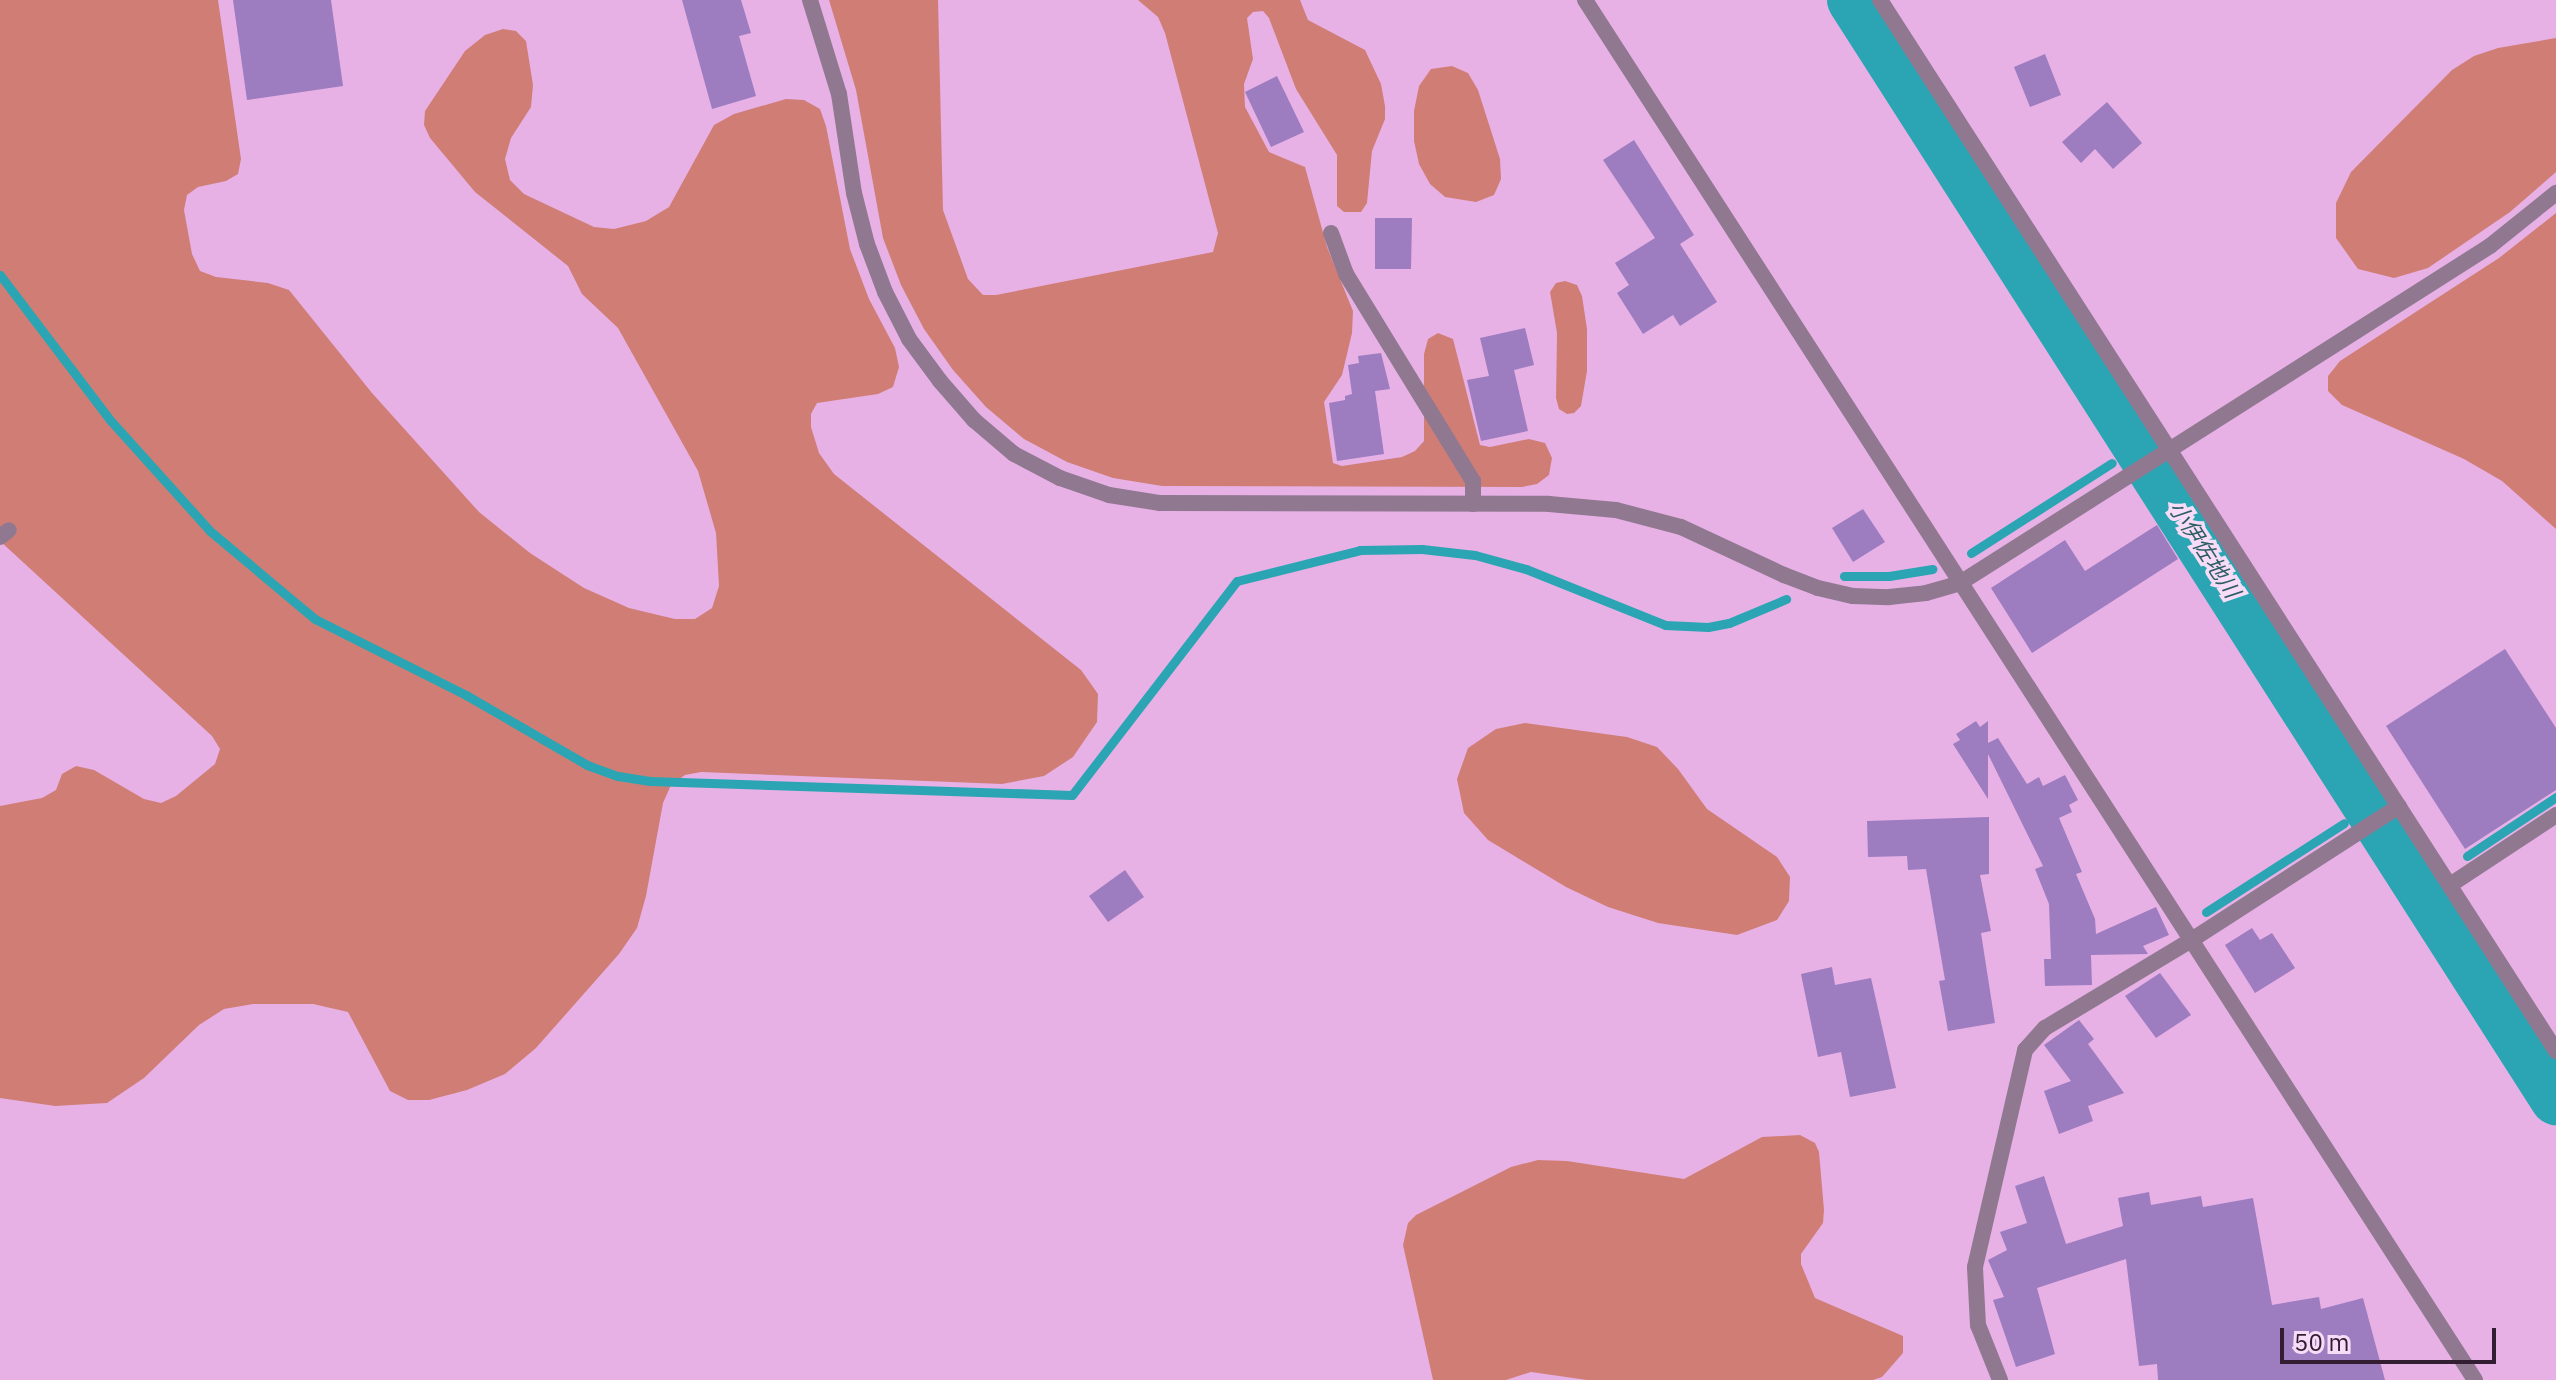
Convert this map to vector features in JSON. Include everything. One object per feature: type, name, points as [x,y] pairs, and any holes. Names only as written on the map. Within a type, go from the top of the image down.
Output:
[{"type":"street","points":[[810,0],[839,94],[854,193],[867,244],[885,292],[909,339],[940,381],[974,420],[1014,454],[1060,478],[1109,495],[1160,503],[1582,506],[1649,517],[1712,539],[1813,586],[1853,596],[1901,596],[1960,583],[2490,246],[2556,193]]},
{"type":"street","points":[[1585,0],[2475,1380]]},
{"type":"street","points":[[1880,0],[2164,454],[2394,809],[2450,885],[2556,1051]]},
{"type":"street","points":[[1331,233],[1346,274],[1473,481],[1473,504]]},
{"type":"street","points":[[2000,1380],[1978,1325],[1975,1267],[2025,1050],[2045,1028],[2193,939],[2394,809]]},
{"type":"street","points":[[2450,885],[2556,815]]},
{"type":"shaded area","points":[[0,0],[218,0],[241,159],[238,174],[226,181],[198,187],[187,195],[184,210],[192,254],[200,271],[216,277],[268,283],[289,290],[372,393],[479,512],[530,553],[584,588],[629,608],[675,619],[695,619],[712,608],[719,586],[716,533],[698,471],[618,328],[582,294],[568,266],[475,192],[430,138],[424,125],[425,111],[465,51],[485,35],[503,29],[516,31],[526,41],[533,85],[531,107],[511,138],[505,159],[510,180],[524,194],[594,227],[614,229],[646,221],[669,207],[714,125],[734,114],[786,99],[804,100],[820,109],[850,249],[869,299],[895,348],[899,367],[893,387],[878,394],[817,403],[811,414],[811,427],[819,453],[834,474],[1081,670],[1098,694],[1097,722],[1073,757],[1044,776],[1002,784],[701,772],[685,775],[671,785],[663,803],[637,928],[619,954],[536,1048],[505,1074],[467,1090],[429,1100],[408,1100],[390,1091],[348,1012],[313,1004],[253,1004],[224,1009],[199,1025],[144,1078],[107,1103],[55,1106],[0,1098],[0,806],[42,798],[56,790],[62,774],[76,766],[94,770],[144,799],[161,803],[176,796],[215,764],[220,749],[212,736],[0,541]]},
{"type":"shaded area","points":[[829,0],[938,0],[943,210],[968,279],[983,295],[996,295],[1213,252],[1218,233],[1165,33],[1158,17],[1138,0],[1300,0],[1308,20],[1365,50],[1381,84],[1385,106],[1385,119],[1372,151],[1367,203],[1361,212],[1344,212],[1337,206],[1337,155],[1296,89],[1269,18],[1263,11],[1253,12],[1247,18],[1253,59],[1244,84],[1245,107],[1269,152],[1305,167],[1327,247],[1353,311],[1352,333],[1342,375],[1324,402],[1333,463],[1342,466],[1402,457],[1415,451],[1424,441],[1424,354],[1428,339],[1438,333],[1453,339],[1480,445],[1490,447],[1529,439],[1545,443],[1552,458],[1549,475],[1537,484],[1522,487],[1162,486],[1113,478],[1067,462],[1024,439],[986,407],[953,370],[924,329],[901,285],[883,238],[856,90]]},
{"type":"shaded area","points":[[2556,38],[2556,172],[2510,212],[2428,268],[2394,278],[2358,269],[2336,238],[2336,203],[2351,172],[2452,70],[2474,56],[2498,48]]},
{"type":"shaded area","points":[[1452,66],[1468,73],[1478,90],[1500,159],[1501,179],[1494,195],[1476,202],[1445,197],[1430,184],[1419,164],[1414,141],[1414,111],[1419,86],[1431,69]]},
{"type":"shaded area","points":[[2556,213],[2556,529],[2502,481],[2464,459],[2342,405],[2328,391],[2328,376],[2340,361],[2499,258]]},
{"type":"shaded area","points":[[1565,281],[1577,285],[1582,296],[1587,329],[1587,371],[1581,406],[1574,413],[1567,414],[1559,409],[1556,398],[1557,333],[1550,292],[1556,283]]},
{"type":"shaded area","points":[[1525,723],[1627,737],[1657,747],[1678,769],[1707,809],[1777,857],[1790,877],[1789,901],[1777,920],[1737,935],[1658,923],[1608,907],[1566,887],[1488,840],[1464,813],[1457,779],[1468,748],[1496,729]]},
{"type":"shaded area","points":[[1800,1135],[1815,1143],[1819,1152],[1824,1210],[1823,1223],[1801,1254],[1801,1264],[1815,1298],[1903,1336],[1903,1353],[1882,1377],[1873,1380],[1587,1380],[1531,1372],[1506,1380],[1433,1380],[1403,1245],[1408,1223],[1416,1215],[1511,1167],[1538,1160],[1567,1161],[1684,1179],[1762,1137]]},
{"type":"building","points":[[233,0],[331,0],[343,86],[247,100]]},
{"type":"building","points":[[682,0],[741,0],[751,33],[739,36],[756,96],[712,109]]},
{"type":"building","points":[[2045,54],[2061,95],[2030,107],[2014,67]]},
{"type":"building","points":[[1277,76],[1304,132],[1271,147],[1245,92]]},
{"type":"building","points":[[2107,102],[2142,143],[2113,169],[2095,149],[2081,163],[2062,142]]},
{"type":"building","points":[[1634,140],[1694,235],[1680,244],[1717,302],[1680,326],[1673,315],[1643,334],[1617,293],[1629,285],[1615,263],[1655,238],[1603,160]]},
{"type":"building","points":[[1375,218],[1412,218],[1411,269],[1375,269]]},
{"type":"building","points":[[1525,328],[1534,365],[1514,370],[1528,431],[1481,441],[1467,380],[1489,376],[1480,338]]},
{"type":"building","points":[[1381,353],[1390,389],[1375,391],[1384,454],[1337,461],[1329,403],[1345,400],[1345,396],[1352,394],[1348,365],[1359,363],[1358,356]]},
{"type":"building","points":[[1863,509],[1885,542],[1853,562],[1832,528]]},
{"type":"building","points":[[2157,525],[2178,559],[2032,653],[1991,588],[2065,540],[2085,571]]},
{"type":"building","points":[[2505,649],[2556,728],[2556,790],[2465,849],[2386,726]]},
{"type":"building","points":[[1976,721],[1980,727],[1988,721],[1988,743],[1998,738],[2027,784],[2039,777],[2043,786],[2065,775],[2078,800],[2069,805],[2072,812],[2059,818],[2082,872],[2076,874],[2095,919],[2096,934],[2156,907],[2169,935],[2143,946],[2148,954],[2091,955],[2092,985],[2045,986],[2044,959],[2051,959],[2049,904],[2035,869],[2043,866],[1988,754],[1988,799],[1953,744],[1960,740],[1956,734]]},
{"type":"building","points":[[1989,817],[1989,874],[1980,875],[1991,931],[1981,933],[1995,1023],[1948,1031],[1939,981],[1945,980],[1926,869],[1908,870],[1907,856],[1868,857],[1867,821]]},
{"type":"building","points":[[1125,870],[1144,897],[1108,922],[1089,896]]},
{"type":"building","points":[[2252,928],[2260,940],[2272,933],[2295,968],[2255,993],[2225,945]]},
{"type":"building","points":[[1832,967],[1835,985],[1871,978],[1896,1088],[1850,1097],[1841,1052],[1818,1057],[1801,974]]},
{"type":"building","points":[[2160,973],[2191,1015],[2156,1038],[2125,996]]},
{"type":"building","points":[[2079,1020],[2094,1039],[2088,1044],[2124,1093],[2088,1106],[2093,1121],[2059,1134],[2044,1091],[2071,1081],[2044,1045]]},
{"type":"building","points":[[2044,1176],[2066,1244],[2123,1226],[2118,1198],[2149,1192],[2151,1205],[2201,1196],[2203,1207],[2253,1198],[2272,1305],[2319,1297],[2321,1309],[2363,1298],[2385,1380],[2158,1380],[2157,1364],[2139,1366],[2126,1259],[2037,1288],[2055,1354],[2016,1367],[1993,1300],[2004,1297],[1988,1260],[2007,1250],[2000,1232],[2027,1223],[2015,1186]]},
{"type":"waterway","name":"小伊佐地川","points":[[1853,0],[2556,1099]]},
{"type":"waterway","points":[[0,275],[111,421],[210,531],[315,619],[466,695],[587,765],[618,776],[650,781],[1072,795],[1237,581],[1360,550],[1422,549],[1475,555],[1526,569],[1665,625],[1708,627],[1729,623],[1786,599]]},
{"type":"waterway","points":[[2129,452],[2138,446]]},
{"type":"waterway","points":[[1971,553],[2112,463]]},
{"type":"waterway","points":[[1844,576],[1889,576],[1932,569]]},
{"type":"waterway","points":[[2467,856],[2556,797]]},
{"type":"waterway","points":[[2360,813],[2370,807]]},
{"type":"waterway","points":[[2206,912],[2344,823]]}]
